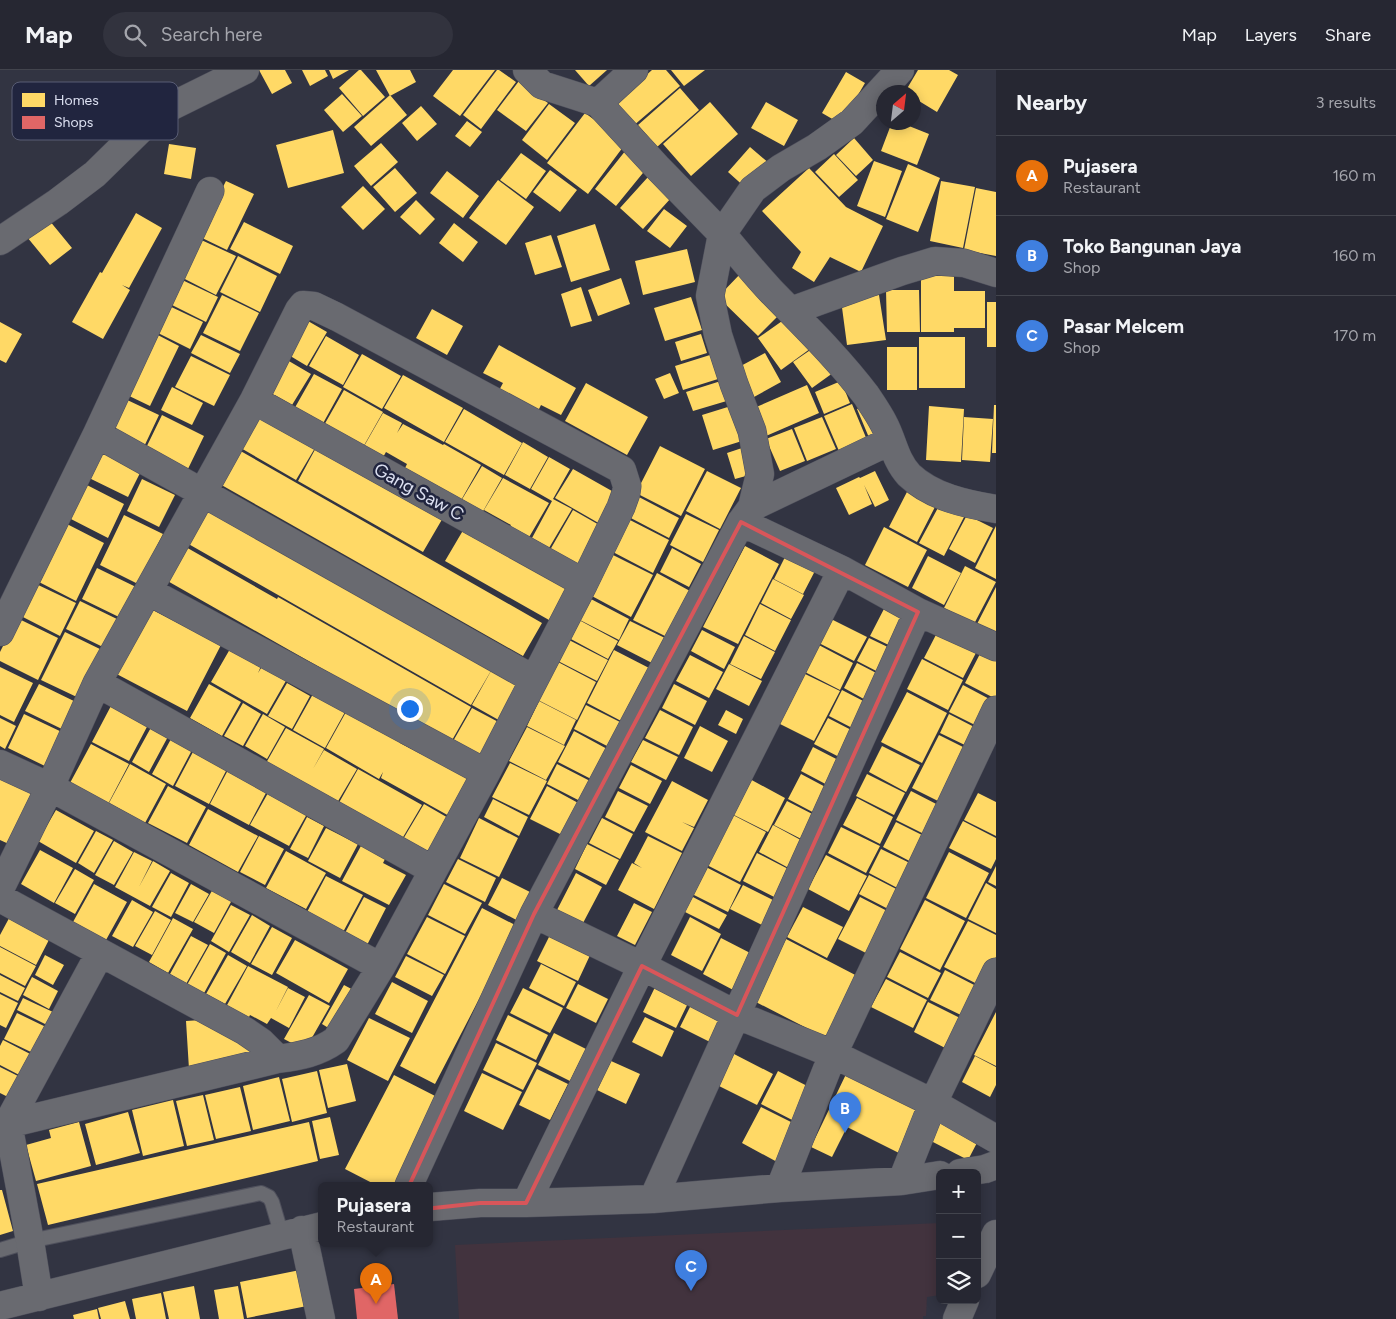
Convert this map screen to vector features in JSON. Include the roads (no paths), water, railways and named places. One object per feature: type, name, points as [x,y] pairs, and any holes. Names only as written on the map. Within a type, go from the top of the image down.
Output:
[{"type":"street","points":[[178,103],[245,70]]},
{"type":"street","points":[[527,70],[542,85],[598,104],[722,234],[770,290],[844,368],[867,396],[884,425],[895,455],[908,474],[922,485],[944,496],[996,509]]},
{"type":"street","points":[[598,104],[634,70]]},
{"type":"street","points":[[410,1182],[534,914],[746,515],[760,474],[752,431],[718,335],[710,296],[722,234],[753,189],[781,168],[817,147],[852,122],[900,70]]},
{"type":"street","points":[[0,240],[58,202],[95,174],[130,140]]},
{"type":"street","points":[[0,632],[97,434],[210,190]]},
{"type":"street","points":[[791,311],[935,261],[964,263],[996,273]]},
{"type":"street","points":[[0,889],[50,787],[97,683],[254,400],[299,310],[303,306],[314,306],[337,317],[622,470],[627,486],[626,493],[584,584],[486,773],[380,967],[336,1040],[326,1047],[301,1056],[278,1059],[4,1125]]},
{"type":"street","name":"Gang Saw C","points":[[254,400],[584,584]]},
{"type":"street","points":[[97,434],[534,680]]},
{"type":"street","points":[[746,515],[890,441]]},
{"type":"street","points":[[746,515],[918,612],[996,647]]},
{"type":"street","points":[[526,1203],[642,966],[842,570]]},
{"type":"street","points":[[148,591],[486,773]]},
{"type":"street","points":[[653,1198],[918,612]]},
{"type":"street","points":[[97,683],[432,870]]},
{"type":"street","points":[[780,1188],[833,1054],[996,710]]},
{"type":"street","points":[[0,764],[50,787],[380,967]]},
{"type":"street","points":[[0,898],[244,1032],[261,1042],[278,1059]]},
{"type":"street","points":[[534,914],[737,1014],[833,1054],[934,1103],[996,1140]]},
{"type":"street","points":[[39,1297],[30,1241],[4,1125],[100,953]]},
{"type":"street","points":[[902,1181],[934,1103],[996,972]]},
{"type":"street","points":[[981,1170],[996,1165]]},
{"type":"street","points":[[433,1207],[480,1203],[653,1198],[902,1181],[936,1177]]},
{"type":"street","points":[[0,1306],[302,1231],[321,1319]]},
{"type":"street","points":[[981,1266],[996,1234]]},
{"type":"lane","points":[[0,1250],[30,1241],[261,1193],[269,1197],[302,1231]]},
{"type":"place","name":"Toko Bangunan Jaya","points":[[845,1133]]},
{"type":"place","name":"Pasar Melcem","points":[[691,1291]]},
{"type":"place","name":"Pujasera","points":[[376,1304]]}]
